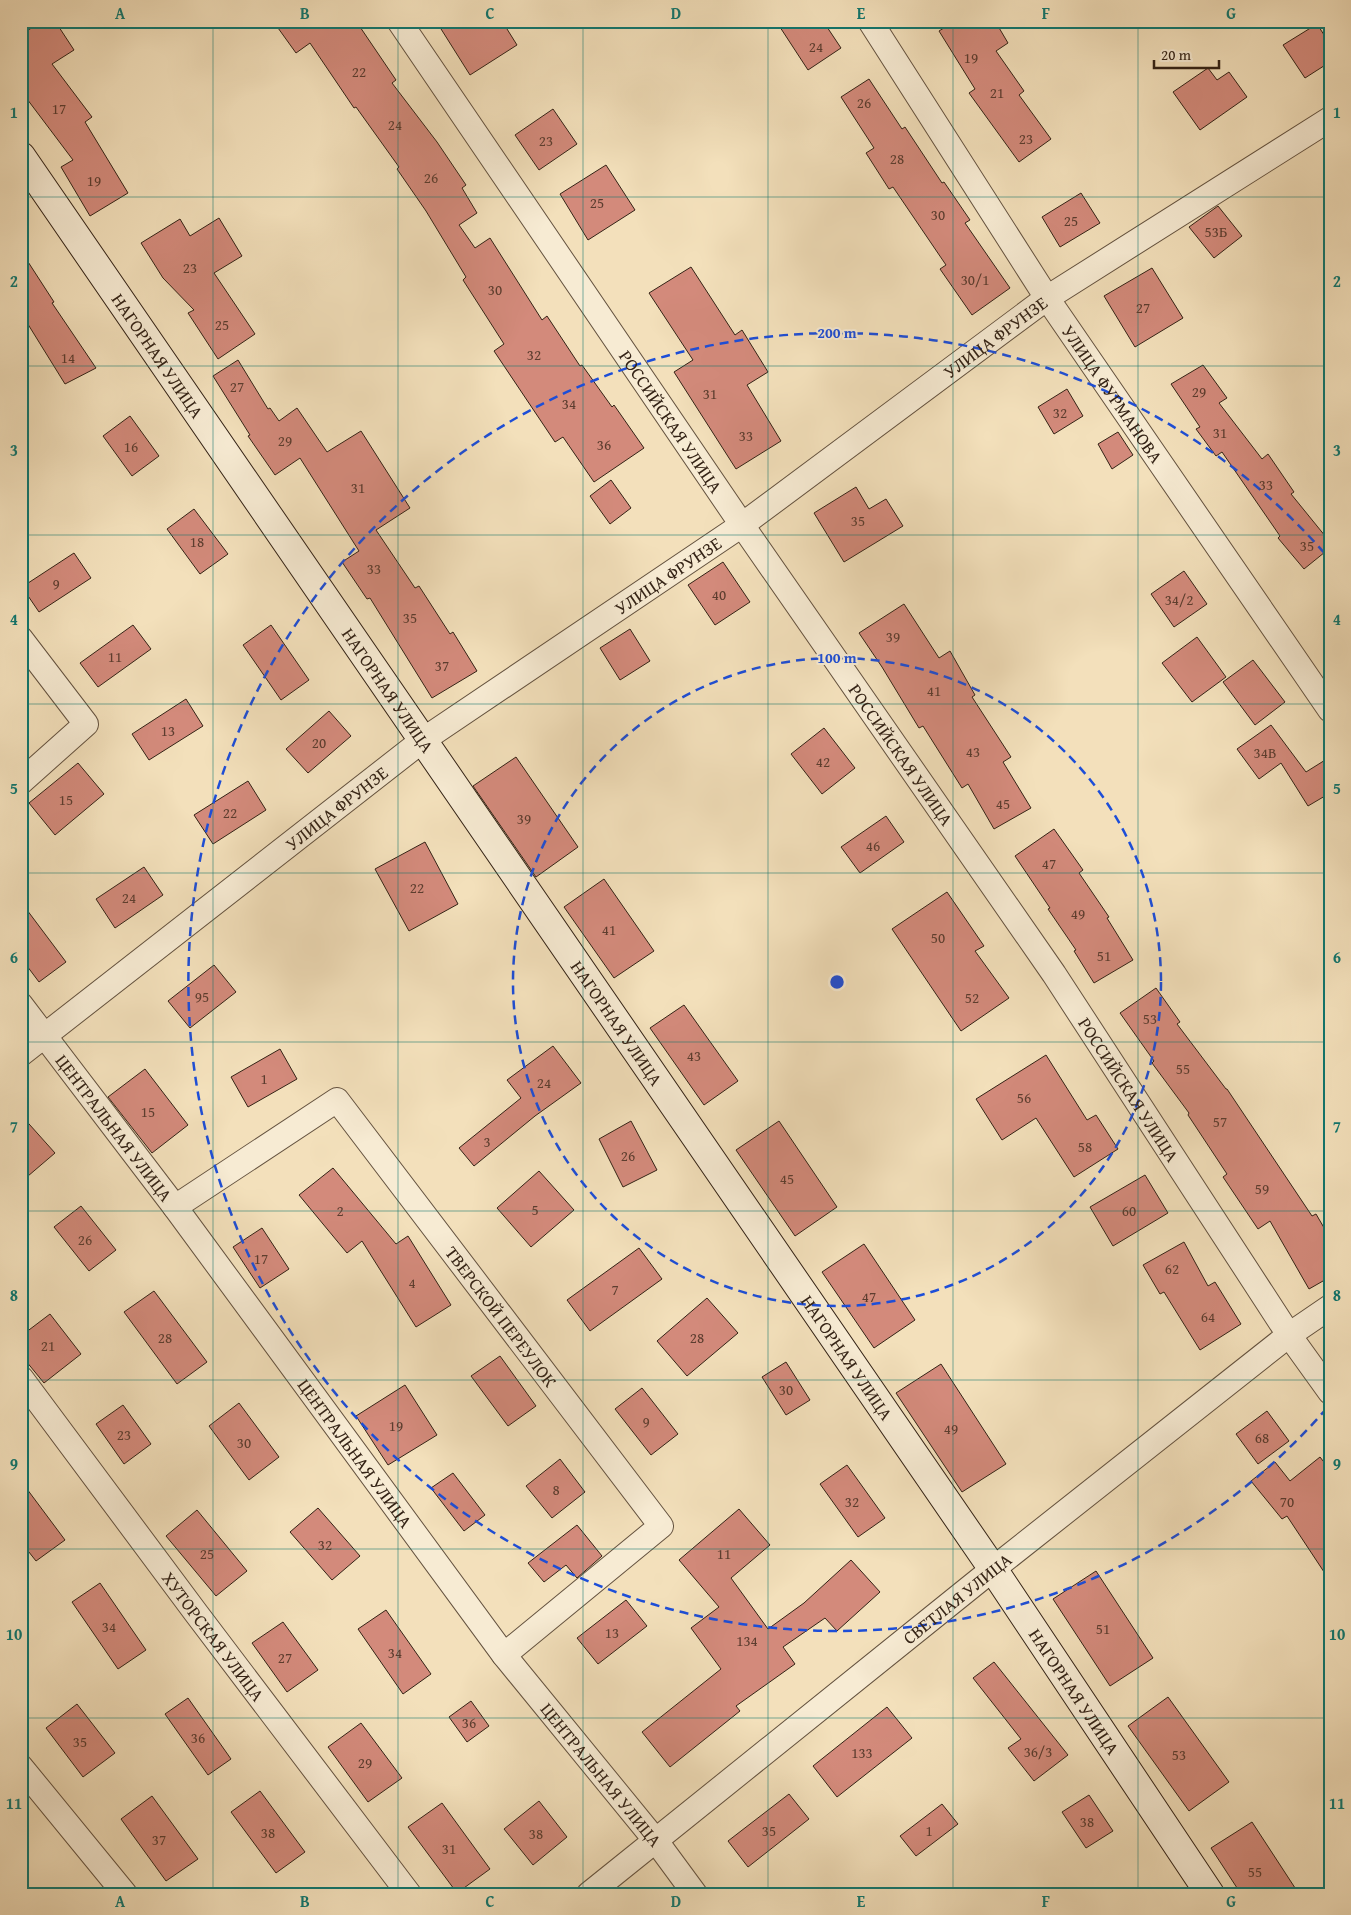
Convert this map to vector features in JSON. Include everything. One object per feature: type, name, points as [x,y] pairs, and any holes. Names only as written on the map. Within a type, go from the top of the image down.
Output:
[{"type":"street","name":"РОССИЙСКАЯ УЛИЦА","points":[[399,21],[742,525],[1054,974],[1289,1334],[1330,1392]]},
{"type":"street","name":"УЛИЦА ФУРМАНОВА","points":[[870,21],[1047,298],[1330,710]]},
{"type":"street","name":"УЛИЦА ФРУНЗЕ","points":[[21,1054],[423,740],[742,525],[1047,298],[1330,119]]},
{"type":"street","name":"НАГОРНАЯ УЛИЦА","points":[[21,156],[993,1569],[1210,1894]]},
{"type":"street","points":[[21,639],[86,724],[21,782]]},
{"type":"street","name":"ЦЕНТРАЛЬНАЯ УЛИЦА","points":[[21,1006],[175,1206],[504,1655],[656,1841],[696,1894]]},
{"type":"street","name":"ТВЕРСКОЙ ПЕРЕУЛОК","points":[[175,1206],[338,1100],[661,1526],[504,1655]]},
{"type":"street","name":"СВЕТЛАЯ УЛИЦА","points":[[590,1894],[993,1569],[1289,1334],[1330,1306]]},
{"type":"street","name":"ХУТОРСКАЯ УЛИЦА","points":[[21,1378],[409,1894]]},
{"type":"street","points":[[21,1768],[125,1894]]},
{"type":"building","points":[[42,21],[55,21],[74,50],[52,64],[92,117],[85,122],[128,193],[90,216],[61,167],[73,160],[21,91],[21,35]]},
{"type":"building","points":[[273,21],[356,21],[396,80],[392,83],[437,142],[466,185],[462,188],[477,213],[459,225],[475,248],[490,238],[542,320],[547,316],[580,366],[582,365],[612,407],[614,405],[644,448],[594,482],[563,437],[555,442],[494,351],[504,344],[463,280],[466,277],[426,211],[397,169],[399,167],[356,107],[354,108],[310,43],[296,53]]},
{"type":"building","points":[[436,21],[502,21],[517,45],[470,75]]},
{"type":"building","points":[[776,21],[823,21],[841,48],[808,70]]},
{"type":"building","points":[[955,21],[995,21],[1008,43],[996,51],[1024,91],[1019,95],[1051,139],[1019,162],[969,93],[975,89],[939,31]]},
{"type":"building","points":[[1317,24],[1330,44],[1330,62],[1305,78],[1283,45]]},
{"type":"building","points":[[1208,68],[1217,80],[1229,72],[1247,97],[1200,130],[1173,92]]},
{"type":"building","points":[[869,79],[902,129],[905,127],[942,183],[944,182],[970,220],[965,223],[1010,288],[972,315],[940,269],[946,265],[893,187],[889,189],[866,153],[874,148],[841,97]]},
{"type":"building","points":[[553,109],[577,144],[539,170],[515,135]]},
{"type":"building","points":[[606,165],[635,210],[588,240],[560,194]]},
{"type":"building","points":[[1081,193],[1100,223],[1060,247],[1042,217]]},
{"type":"building","points":[[1218,206],[1242,236],[1214,258],[1189,227]]},
{"type":"building","points":[[219,218],[242,256],[214,273],[255,334],[218,359],[188,313],[194,310],[163,278],[141,243],[180,219],[190,236]]},
{"type":"building","points":[[21,251],[54,302],[52,303],[96,368],[65,384],[21,313]]},
{"type":"building","points":[[691,267],[735,335],[742,330],[768,372],[747,385],[781,441],[736,469],[674,372],[693,360],[649,293]]},
{"type":"building","points":[[1152,268],[1183,318],[1135,347],[1104,296]]},
{"type":"building","points":[[238,360],[268,409],[270,408],[279,421],[297,408],[327,452],[361,431],[410,508],[376,530],[415,588],[419,586],[450,634],[453,632],[477,671],[432,698],[370,598],[367,599],[342,562],[359,551],[300,458],[275,475],[248,436],[250,435],[213,376]]},
{"type":"building","points":[[1203,365],[1227,398],[1219,403],[1262,459],[1268,454],[1294,492],[1291,494],[1330,542],[1330,548],[1304,569],[1278,538],[1280,536],[1222,452],[1216,456],[1196,429],[1200,427],[1171,384]]},
{"type":"building","points":[[1067,389],[1083,416],[1054,434],[1038,407]]},
{"type":"building","points":[[130,416],[159,456],[132,476],[103,436]]},
{"type":"building","points":[[1118,432],[1133,455],[1112,469],[1098,444]]},
{"type":"building","points":[[611,480],[631,508],[610,524],[590,496]]},
{"type":"building","points":[[856,487],[869,509],[886,499],[903,526],[844,562],[814,513]]},
{"type":"building","points":[[194,509],[228,554],[200,574],[167,529]]},
{"type":"building","points":[[74,553],[91,578],[39,612],[22,587]]},
{"type":"building","points":[[723,562],[750,602],[715,625],[688,585]]},
{"type":"building","points":[[1184,571],[1207,604],[1174,627],[1151,594]]},
{"type":"building","points":[[904,604],[939,658],[950,651],[975,695],[972,697],[1011,757],[1003,762],[1031,808],[994,829],[968,784],[962,788],[923,726],[919,728],[859,633]]},
{"type":"building","points":[[133,625],[151,649],[98,687],[80,663]]},
{"type":"building","points":[[271,625],[309,680],[281,700],[243,645]]},
{"type":"building","points":[[630,629],[650,661],[620,680],[600,648]]},
{"type":"building","points":[[1197,637],[1226,677],[1192,702],[1162,663]]},
{"type":"building","points":[[1253,660],[1285,702],[1255,725],[1223,682]]},
{"type":"building","points":[[186,699],[203,726],[149,760],[132,734]]},
{"type":"building","points":[[329,711],[351,736],[308,773],[286,749]]},
{"type":"building","points":[[1271,725],[1306,772],[1330,757],[1330,793],[1308,806],[1281,763],[1259,779],[1237,749]]},
{"type":"building","points":[[824,728],[855,768],[822,794],[791,754]]},
{"type":"building","points":[[516,757],[578,847],[536,877],[473,786]]},
{"type":"building","points":[[78,763],[104,794],[55,835],[29,803]]},
{"type":"building","points":[[248,781],[266,810],[213,844],[194,815]]},
{"type":"building","points":[[886,816],[904,842],[860,873],[841,847]]},
{"type":"building","points":[[1054,829],[1083,870],[1079,873],[1109,917],[1107,918],[1133,960],[1094,983],[1074,951],[1076,950],[1048,909],[1050,908],[1015,856]]},
{"type":"building","points":[[425,842],[458,904],[409,931],[375,869]]},
{"type":"building","points":[[144,867],[163,895],[115,928],[96,899]]},
{"type":"building","points":[[604,879],[654,951],[614,978],[564,907]]},
{"type":"building","points":[[947,892],[984,946],[975,951],[1009,998],[961,1031],[892,929]]},
{"type":"building","points":[[21,902],[66,962],[39,982],[21,958]]},
{"type":"building","points":[[214,965],[236,992],[190,1028],[168,1001]]},
{"type":"building","points":[[1156,988],[1180,1022],[1177,1024],[1227,1089],[1312,1216],[1316,1214],[1330,1238],[1330,1277],[1309,1289],[1270,1221],[1258,1229],[1223,1177],[1227,1174],[1188,1115],[1189,1113],[1152,1063],[1154,1061],[1120,1013]]},
{"type":"building","points":[[684,1005],[738,1081],[704,1105],[650,1028]]},
{"type":"building","points":[[553,1046],[581,1083],[535,1116],[474,1166],[459,1148],[521,1098],[507,1080]]},
{"type":"building","points":[[280,1049],[297,1079],[248,1107],[231,1077]]},
{"type":"building","points":[[1046,1055],[1087,1120],[1096,1115],[1118,1149],[1074,1177],[1036,1118],[1002,1140],[976,1099]]},
{"type":"building","points":[[145,1069],[188,1125],[152,1153],[108,1097]]},
{"type":"building","points":[[21,1115],[55,1153],[21,1182]]},
{"type":"building","points":[[631,1121],[657,1170],[623,1187],[599,1139]]},
{"type":"building","points":[[779,1121],[837,1207],[795,1236],[736,1150]]},
{"type":"building","points":[[333,1168],[396,1244],[408,1236],[451,1305],[416,1327],[362,1241],[347,1253],[299,1195]]},
{"type":"building","points":[[539,1171],[574,1210],[531,1247],[497,1208]]},
{"type":"building","points":[[1145,1175],[1168,1213],[1113,1246],[1090,1207]]},
{"type":"building","points":[[81,1206],[116,1250],[89,1271],[54,1227]]},
{"type":"building","points":[[262,1228],[289,1269],[260,1288],[233,1247]]},
{"type":"building","points":[[1184,1242],[1208,1286],[1215,1282],[1241,1324],[1200,1350],[1164,1292],[1160,1294],[1143,1265]]},
{"type":"building","points":[[864,1244],[915,1320],[874,1348],[822,1272]]},
{"type":"building","points":[[639,1248],[662,1279],[590,1331],[567,1300]]},
{"type":"building","points":[[154,1291],[207,1362],[177,1384],[124,1312]]},
{"type":"building","points":[[707,1298],[738,1333],[687,1376],[657,1341]]},
{"type":"building","points":[[50,1314],[81,1354],[44,1383],[21,1355],[21,1336]]},
{"type":"building","points":[[500,1356],[536,1406],[508,1426],[471,1376]]},
{"type":"building","points":[[786,1362],[810,1400],[786,1415],[762,1377]]},
{"type":"building","points":[[941,1364],[1006,1464],[962,1492],[896,1393]]},
{"type":"building","points":[[405,1385],[437,1435],[388,1465],[356,1416]]},
{"type":"building","points":[[642,1388],[678,1434],[651,1455],[615,1409]]},
{"type":"building","points":[[239,1403],[279,1457],[249,1480],[209,1426]]},
{"type":"building","points":[[123,1405],[151,1444],[124,1464],[96,1424]]},
{"type":"building","points":[[1267,1411],[1289,1441],[1258,1464],[1236,1434]]},
{"type":"building","points":[[1320,1457],[1330,1470],[1330,1581],[1287,1516],[1282,1519],[1251,1481],[1275,1462],[1290,1481]]},
{"type":"building","points":[[560,1459],[585,1492],[552,1518],[526,1486]]},
{"type":"building","points":[[847,1465],[885,1518],[858,1537],[820,1484]]},
{"type":"building","points":[[453,1473],[485,1515],[464,1531],[431,1488]]},
{"type":"building","points":[[21,1481],[65,1540],[36,1561],[21,1542]]},
{"type":"building","points":[[318,1508],[360,1556],[332,1580],[290,1532]]},
{"type":"building","points":[[739,1509],[770,1545],[731,1578],[768,1629],[804,1603],[851,1560],[880,1592],[837,1631],[825,1618],[783,1647],[795,1664],[736,1706],[740,1711],[670,1767],[642,1732],[721,1669],[691,1628],[719,1607],[679,1560]]},
{"type":"building","points":[[197,1510],[247,1571],[216,1596],[166,1536]]},
{"type":"building","points":[[577,1525],[602,1556],[577,1578],[566,1565],[544,1582],[528,1563]]},
{"type":"building","points":[[1096,1571],[1153,1658],[1110,1686],[1053,1599]]},
{"type":"building","points":[[100,1583],[146,1650],[118,1669],[72,1602]]},
{"type":"building","points":[[626,1600],[647,1626],[598,1664],[577,1638]]},
{"type":"building","points":[[386,1610],[431,1674],[403,1694],[358,1629]]},
{"type":"building","points":[[283,1622],[318,1670],[287,1692],[252,1643]]},
{"type":"building","points":[[994,1662],[1068,1755],[1034,1781],[1008,1748],[1021,1739],[973,1678]]},
{"type":"building","points":[[1168,1697],[1229,1782],[1189,1811],[1128,1726]]},
{"type":"building","points":[[188,1698],[231,1759],[208,1775],[165,1714]]},
{"type":"building","points":[[471,1701],[489,1726],[467,1742],[449,1717]]},
{"type":"building","points":[[77,1704],[115,1753],[83,1777],[46,1728]]},
{"type":"building","points":[[887,1707],[912,1738],[837,1797],[813,1766]]},
{"type":"building","points":[[361,1723],[402,1778],[368,1802],[328,1747]]},
{"type":"building","points":[[260,1791],[305,1852],[276,1873],[231,1812]]},
{"type":"building","points":[[789,1794],[809,1819],[748,1867],[728,1841]]},
{"type":"building","points":[[1089,1795],[1113,1831],[1086,1848],[1062,1812]]},
{"type":"building","points":[[152,1796],[198,1859],[166,1881],[121,1819]]},
{"type":"building","points":[[539,1801],[567,1837],[533,1865],[504,1829]]},
{"type":"building","points":[[442,1803],[490,1869],[457,1893],[408,1827]]},
{"type":"building","points":[[942,1804],[958,1824],[916,1856],[900,1836]]},
{"type":"building","points":[[1252,1822],[1299,1894],[1241,1894],[1211,1848]]}]
